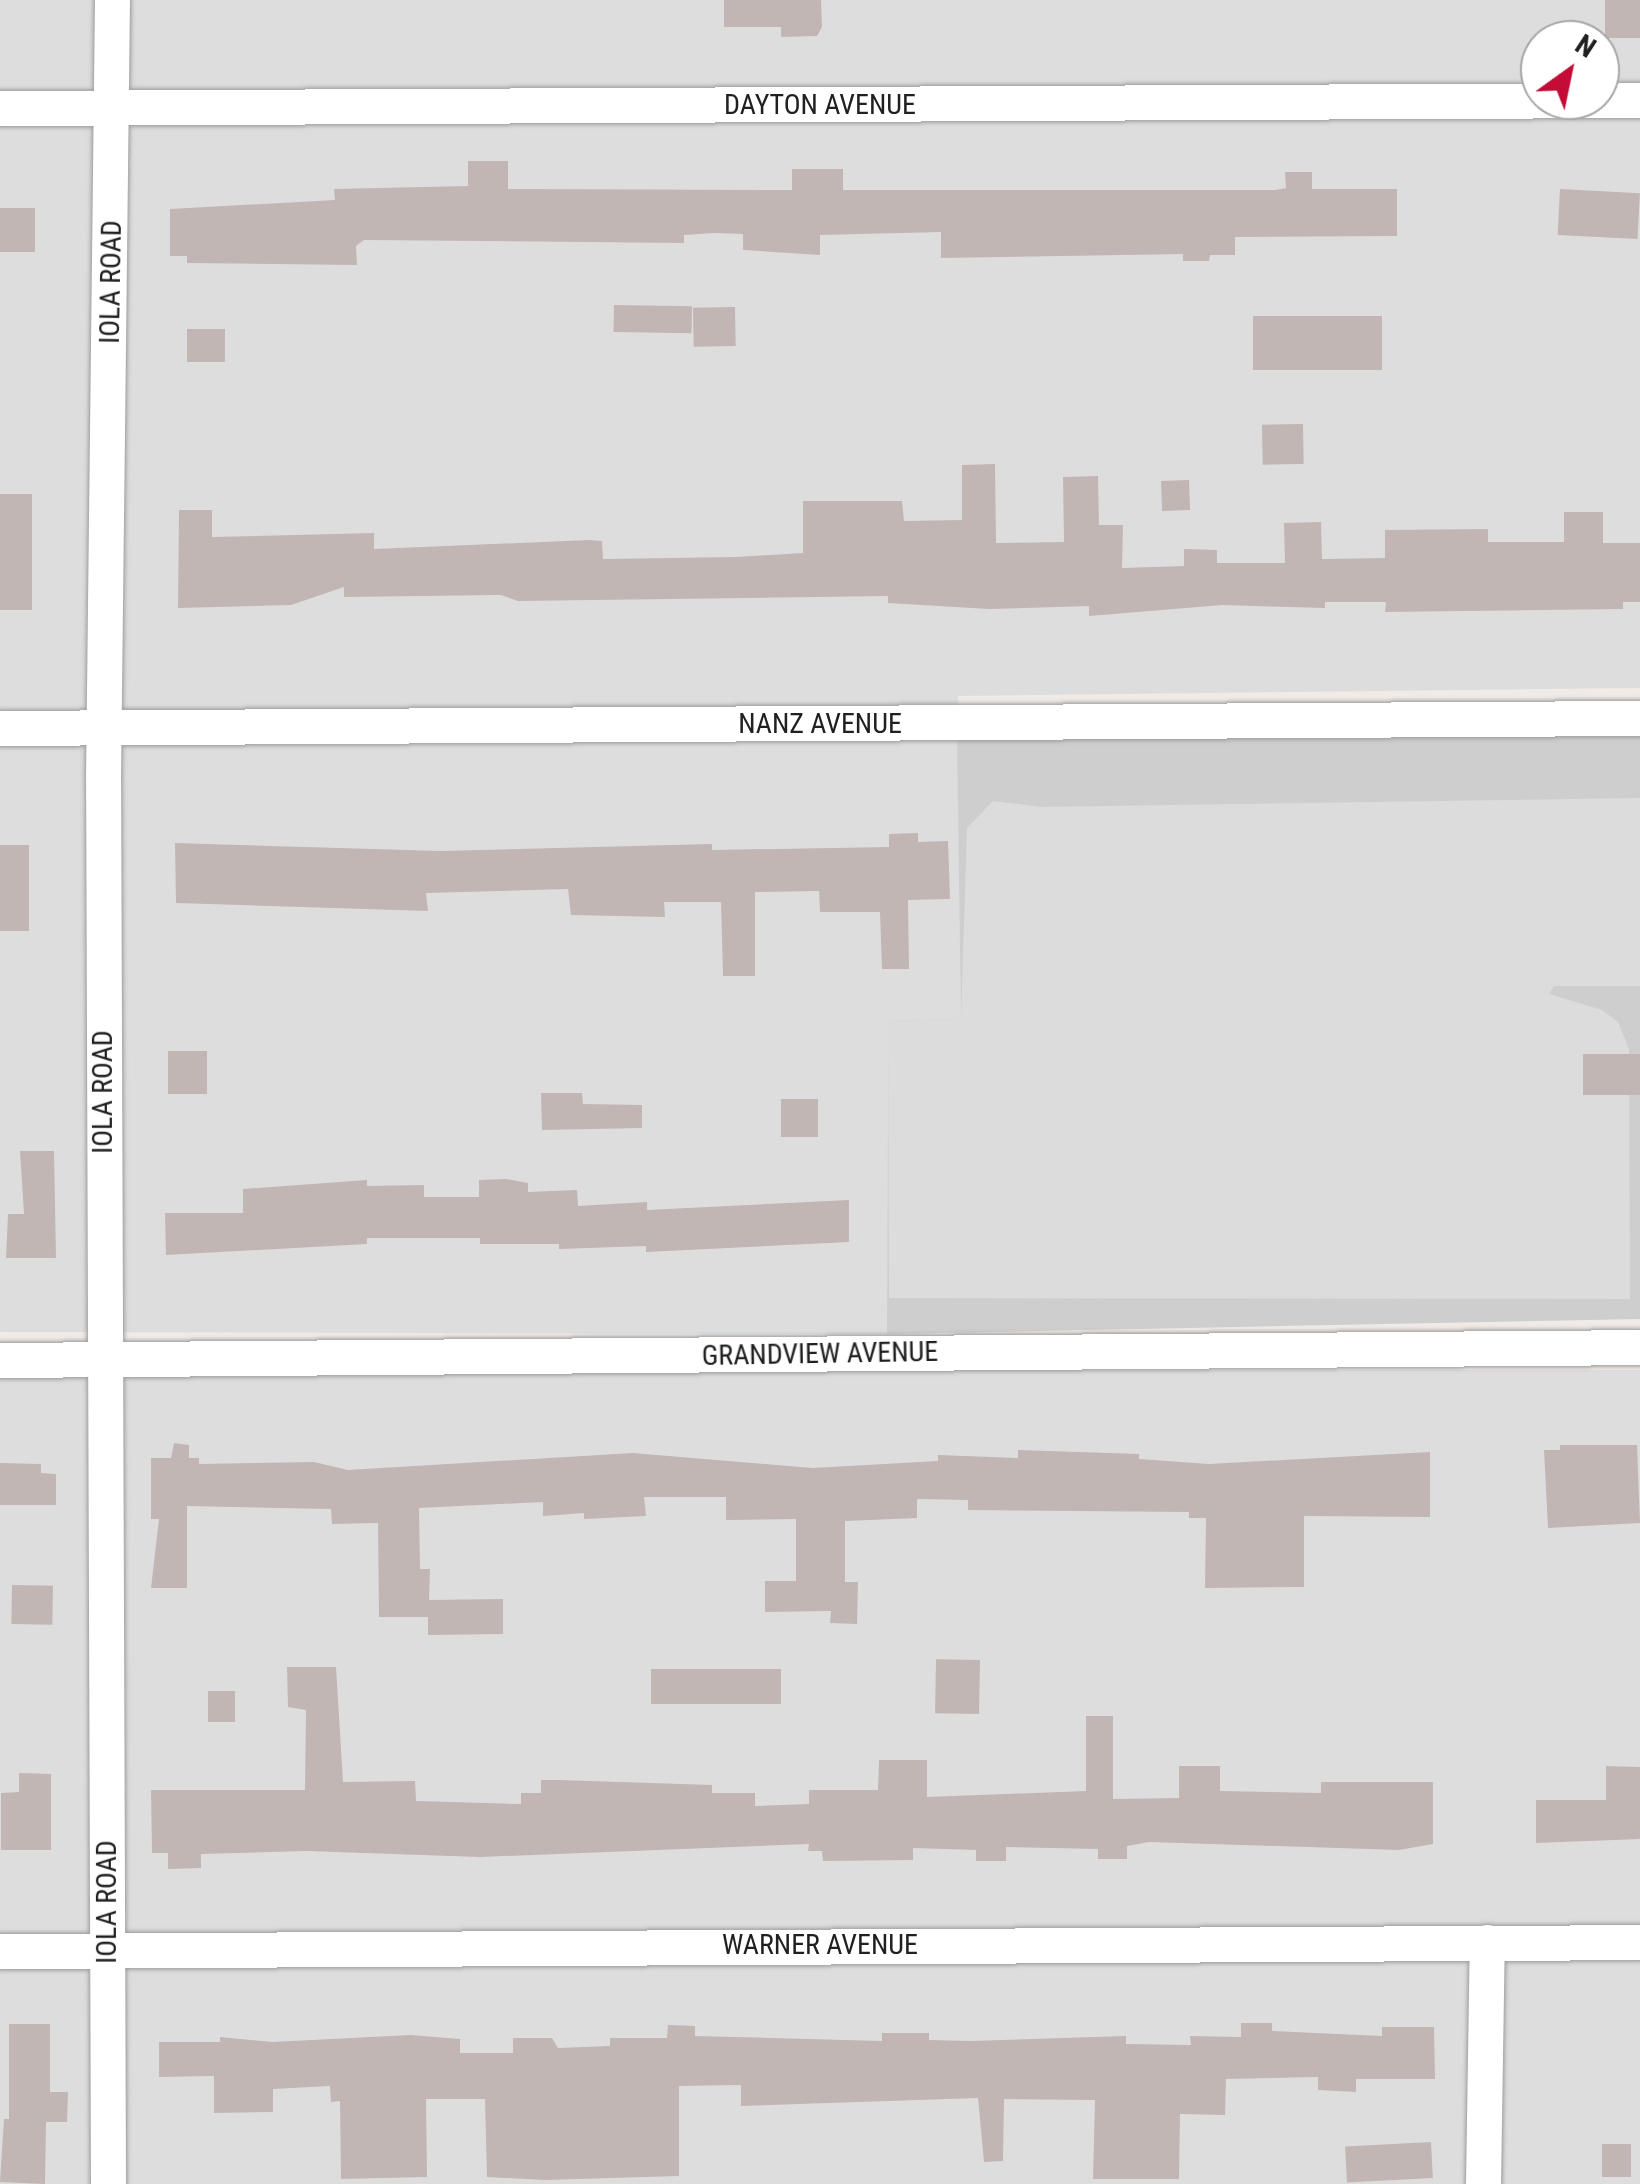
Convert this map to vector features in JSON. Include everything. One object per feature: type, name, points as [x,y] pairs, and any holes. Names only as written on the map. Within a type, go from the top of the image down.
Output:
[{"type":"street","name":"IOLA ROAD","points":[[108,2184],[106,728],[112,0]]},
{"type":"street","name":"DAYTON AVENUE","points":[[0,108],[1640,100]]},
{"type":"street","name":"NANZ AVENUE","points":[[0,728],[1640,718]]},
{"type":"street","name":"GRANDVIEW AVENUE","points":[[0,1360],[1640,1347]]},
{"type":"street","points":[[1483,2184],[1488,1942]]},
{"type":"street","name":"WARNER AVENUE","points":[[0,1951],[107,1947],[1640,1942]]},
{"type":"shaded area","points":[[0,0],[1640,0],[1640,688],[958,696],[961,1019],[888,1022],[887,1334],[0,1332]]},
{"type":"shaded area","points":[[1640,733],[1640,1319],[887,1334],[888,1021],[961,1019],[957,736]]},
{"type":"shaded area","points":[[1640,798],[1640,986],[1554,986],[1549,994],[1602,1010],[1618,1022],[1629,1049],[1630,1299],[889,1298],[888,1021],[961,1019],[967,828],[993,801],[1042,807]]},
{"type":"shaded area","points":[[0,1370],[1640,1370],[1640,2184],[0,2184]]},
{"type":"building","points":[[724,0],[821,0],[822,27],[817,36],[781,37],[781,27],[724,27]]},
{"type":"building","points":[[1605,0],[1640,0],[1640,38],[1620,38],[1620,20],[1605,20]]},
{"type":"building","points":[[468,161],[508,161],[508,189],[792,190],[792,169],[843,169],[843,190],[1275,190],[1286,188],[1285,172],[1312,172],[1312,189],[1397,189],[1397,236],[1235,237],[1235,255],[1210,255],[1209,261],[1183,261],[1183,254],[941,258],[941,232],[820,235],[820,255],[743,250],[743,234],[714,233],[684,235],[684,243],[364,240],[356,246],[357,265],[187,263],[187,256],[170,256],[170,209],[335,200],[334,189],[468,186]]},
{"type":"building","points":[[1560,189],[1640,193],[1637,239],[1558,235]]},
{"type":"building","points":[[0,208],[35,208],[35,252],[0,252]]},
{"type":"building","points":[[614,305],[692,306],[692,333],[614,332]]},
{"type":"building","points":[[735,307],[736,346],[694,347],[693,308]]},
{"type":"building","points":[[1253,316],[1382,316],[1382,370],[1253,370]]},
{"type":"building","points":[[187,329],[225,329],[225,362],[187,362]]},
{"type":"building","points":[[1303,424],[1304,464],[1263,465],[1262,425]]},
{"type":"building","points":[[995,464],[996,543],[1064,542],[1063,477],[1098,476],[1099,525],[1123,525],[1122,568],[1184,566],[1184,549],[1217,550],[1217,563],[1285,563],[1284,523],[1321,522],[1322,559],[1385,558],[1385,530],[1488,529],[1488,542],[1564,542],[1564,512],[1603,512],[1603,543],[1640,543],[1640,602],[1623,602],[1623,609],[1385,612],[1386,602],[1325,602],[1325,608],[1222,605],[1089,616],[1089,606],[989,609],[888,603],[888,596],[518,601],[501,595],[344,597],[344,587],[291,605],[178,608],[179,510],[212,510],[212,537],[374,533],[374,549],[589,540],[602,541],[603,559],[737,557],[803,553],[803,501],[902,501],[904,521],[962,520],[962,465]]},
{"type":"building","points":[[1189,480],[1190,510],[1162,511],[1161,481]]},
{"type":"building","points":[[0,494],[32,494],[32,610],[0,610]]},
{"type":"building","points":[[918,833],[918,842],[948,841],[950,899],[908,900],[909,969],[882,969],[880,912],[820,912],[819,891],[755,892],[755,976],[723,976],[721,902],[664,902],[665,917],[571,915],[568,889],[426,893],[428,911],[176,903],[175,843],[441,851],[712,844],[712,850],[889,847],[889,834]]},
{"type":"building","points":[[0,845],[29,845],[29,931],[0,931]]},
{"type":"building","points":[[168,1051],[207,1051],[207,1094],[168,1094]]},
{"type":"building","points":[[1583,1054],[1640,1054],[1640,1095],[1583,1095]]},
{"type":"building","points":[[541,1093],[582,1093],[583,1104],[642,1105],[642,1128],[542,1130]]},
{"type":"building","points":[[781,1099],[818,1099],[818,1137],[781,1137]]},
{"type":"building","points":[[20,1151],[54,1151],[56,1258],[6,1258],[8,1214],[24,1214]]},
{"type":"building","points":[[367,1180],[367,1186],[424,1185],[424,1197],[479,1197],[479,1180],[528,1183],[528,1192],[577,1190],[578,1206],[647,1202],[647,1210],[849,1200],[849,1242],[646,1252],[646,1246],[559,1249],[559,1244],[480,1244],[480,1238],[367,1238],[367,1244],[166,1255],[165,1213],[243,1213],[243,1189]]},
{"type":"building","points":[[174,1443],[189,1445],[189,1458],[199,1458],[199,1464],[314,1462],[348,1470],[633,1453],[813,1468],[938,1461],[938,1455],[1018,1458],[1018,1450],[1139,1454],[1139,1459],[1209,1464],[1430,1452],[1430,1517],[1304,1516],[1304,1587],[1205,1588],[1206,1518],[1189,1518],[1189,1512],[968,1510],[968,1500],[917,1499],[917,1518],[845,1521],[845,1582],[858,1582],[857,1624],[830,1623],[831,1611],[765,1612],[765,1581],[796,1581],[796,1519],[726,1520],[726,1497],[644,1497],[646,1516],[584,1519],[584,1513],[543,1516],[543,1502],[419,1508],[420,1569],[430,1569],[429,1600],[503,1599],[503,1634],[428,1635],[428,1617],[379,1617],[378,1523],[332,1524],[331,1509],[187,1506],[187,1588],[151,1588],[159,1519],[151,1519],[151,1458],[171,1458]]},
{"type":"building","points":[[1560,1445],[1637,1445],[1640,1523],[1548,1528],[1544,1450],[1560,1450]]},
{"type":"building","points":[[0,1463],[41,1464],[41,1473],[56,1474],[56,1505],[0,1505]]},
{"type":"building","points":[[12,1585],[53,1586],[52,1625],[11,1624]]},
{"type":"building","points":[[936,1659],[980,1660],[979,1714],[935,1713]]},
{"type":"building","points":[[287,1667],[336,1667],[343,1782],[415,1781],[416,1801],[521,1804],[521,1793],[541,1793],[541,1780],[560,1780],[712,1785],[712,1793],[755,1793],[755,1806],[809,1804],[809,1790],[878,1790],[879,1760],[927,1760],[927,1797],[1086,1791],[1086,1716],[1113,1716],[1113,1799],[1179,1798],[1179,1766],[1220,1766],[1220,1791],[1321,1793],[1321,1782],[1433,1782],[1433,1844],[1399,1850],[1149,1842],[1127,1846],[1127,1859],[1098,1859],[1098,1849],[1006,1847],[1006,1861],[976,1861],[976,1850],[913,1848],[913,1860],[823,1861],[822,1851],[808,1851],[809,1844],[480,1857],[306,1851],[201,1854],[201,1868],[168,1869],[168,1853],[152,1853],[151,1790],[305,1790],[306,1710],[288,1707]]},
{"type":"building","points":[[651,1669],[781,1669],[781,1704],[651,1704]]},
{"type":"building","points":[[208,1691],[235,1691],[235,1722],[208,1722]]},
{"type":"building","points":[[1606,1766],[1640,1767],[1640,1839],[1536,1843],[1536,1800],[1606,1800]]},
{"type":"building","points":[[19,1773],[51,1774],[51,1850],[1,1850],[1,1793],[19,1792]]},
{"type":"building","points":[[1241,2023],[1272,2023],[1272,2031],[1382,2036],[1382,2027],[1434,2027],[1435,2079],[1356,2079],[1356,2092],[1318,2090],[1318,2077],[1226,2079],[1225,2115],[1180,2114],[1179,2179],[1093,2179],[1095,2100],[1004,2099],[1003,2161],[984,2162],[978,2098],[741,2106],[741,2085],[679,2086],[679,2176],[545,2180],[487,2177],[485,2099],[426,2099],[427,2177],[341,2179],[340,2101],[331,2102],[330,2086],[273,2089],[273,2112],[214,2113],[214,2076],[159,2077],[159,2042],[220,2042],[220,2037],[272,2042],[411,2035],[460,2039],[460,2053],[513,2053],[513,2038],[552,2038],[558,2048],[610,2046],[610,2038],[667,2038],[668,2025],[695,2026],[695,2036],[882,2041],[882,2033],[929,2033],[929,2040],[970,2041],[1126,2036],[1126,2044],[1191,2045],[1190,2036],[1241,2037]]},
{"type":"building","points":[[9,2024],[50,2024],[50,2092],[68,2092],[67,2122],[46,2122],[45,2184],[0,2182],[4,2119],[9,2119]]},
{"type":"building","points":[[1431,2142],[1433,2178],[1347,2182],[1345,2147]]},
{"type":"building","points":[[1602,2144],[1631,2144],[1631,2177],[1602,2177]]}]
